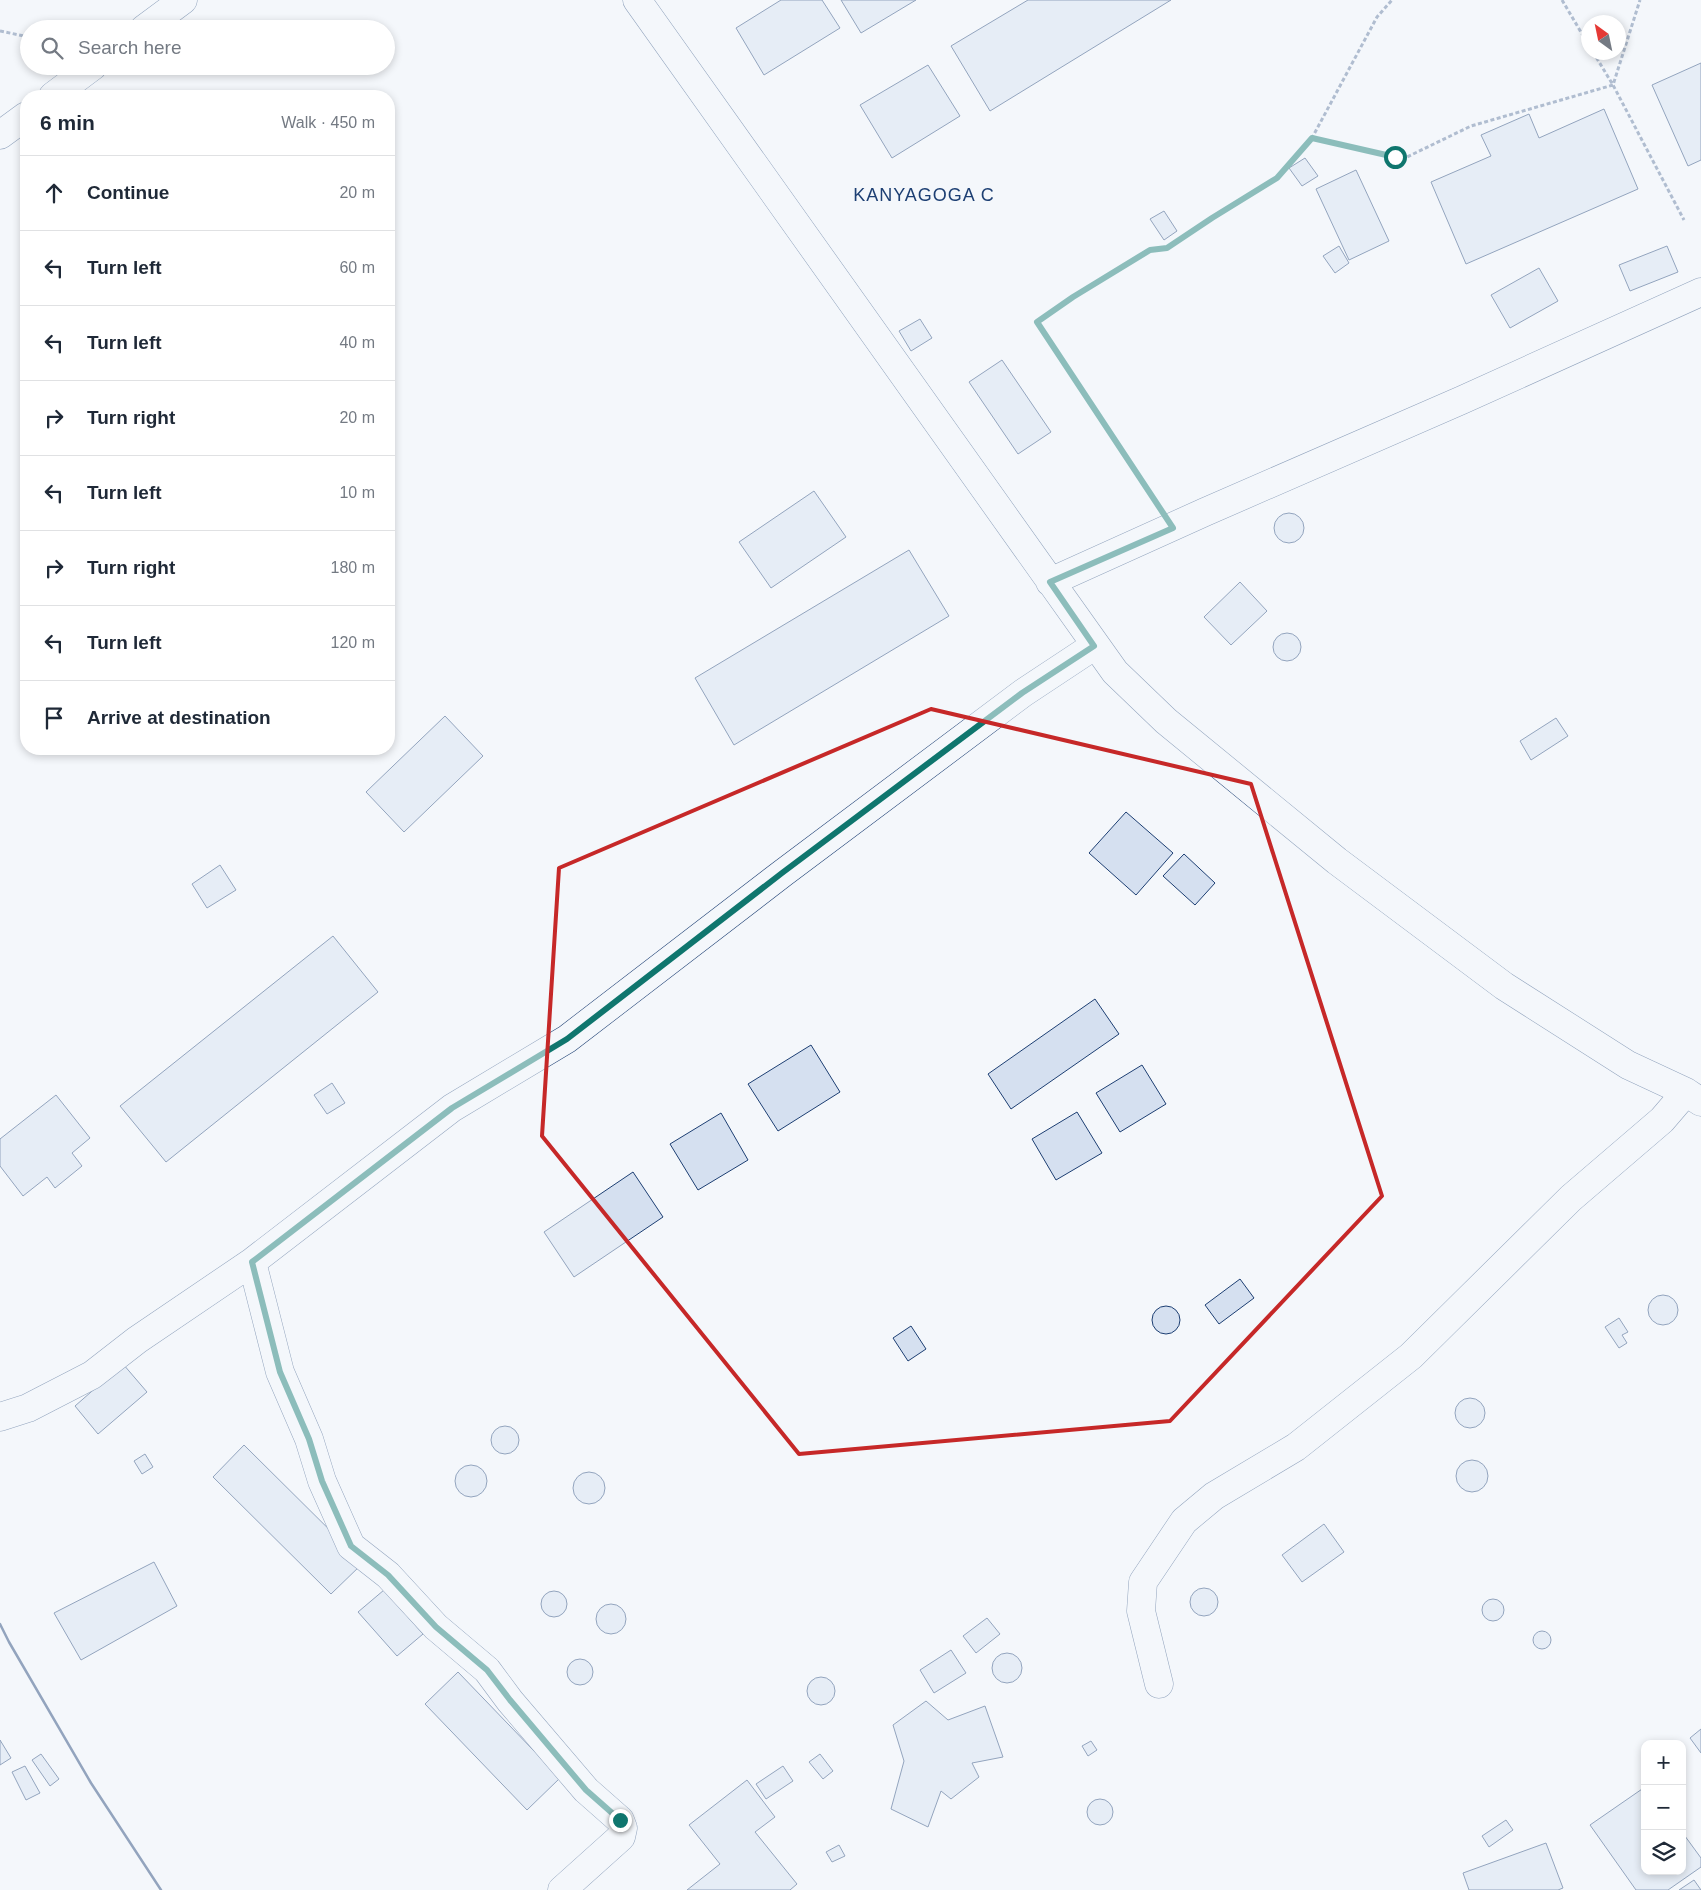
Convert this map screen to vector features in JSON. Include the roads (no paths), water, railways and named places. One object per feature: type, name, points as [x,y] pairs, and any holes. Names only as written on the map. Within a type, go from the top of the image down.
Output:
[{"type":"street","points":[[156,20],[183,0]]},
{"type":"street","points":[[638,0],[1094,646],[1115,672],[1166,721],[1345,867],[1504,986],[1628,1065],[1693,1097],[1662,1120],[1571,1198],[1411,1356],[1296,1447],[1214,1496],[1184,1521],[1143,1582],[1141,1611],[1159,1684]]},
{"type":"street","points":[[61,90],[81,75]]},
{"type":"street","points":[[0,135],[20,120]]},
{"type":"street","points":[[1050,582],[1701,292]]},
{"type":"street","points":[[0,1417],[28,1408],[92,1375],[137,1340],[252,1262],[452,1108],[567,1039],[782,873],[1022,693],[1094,646]]},
{"type":"street","points":[[252,1262],[280,1372],[309,1439],[322,1481],[351,1546],[388,1575],[436,1627],[487,1670],[586,1790],[620,1820],[623,1828],[621,1836],[562,1890]]},
{"type":"district","name":"KANYAGOGA C","points":[[924,195]]}]
